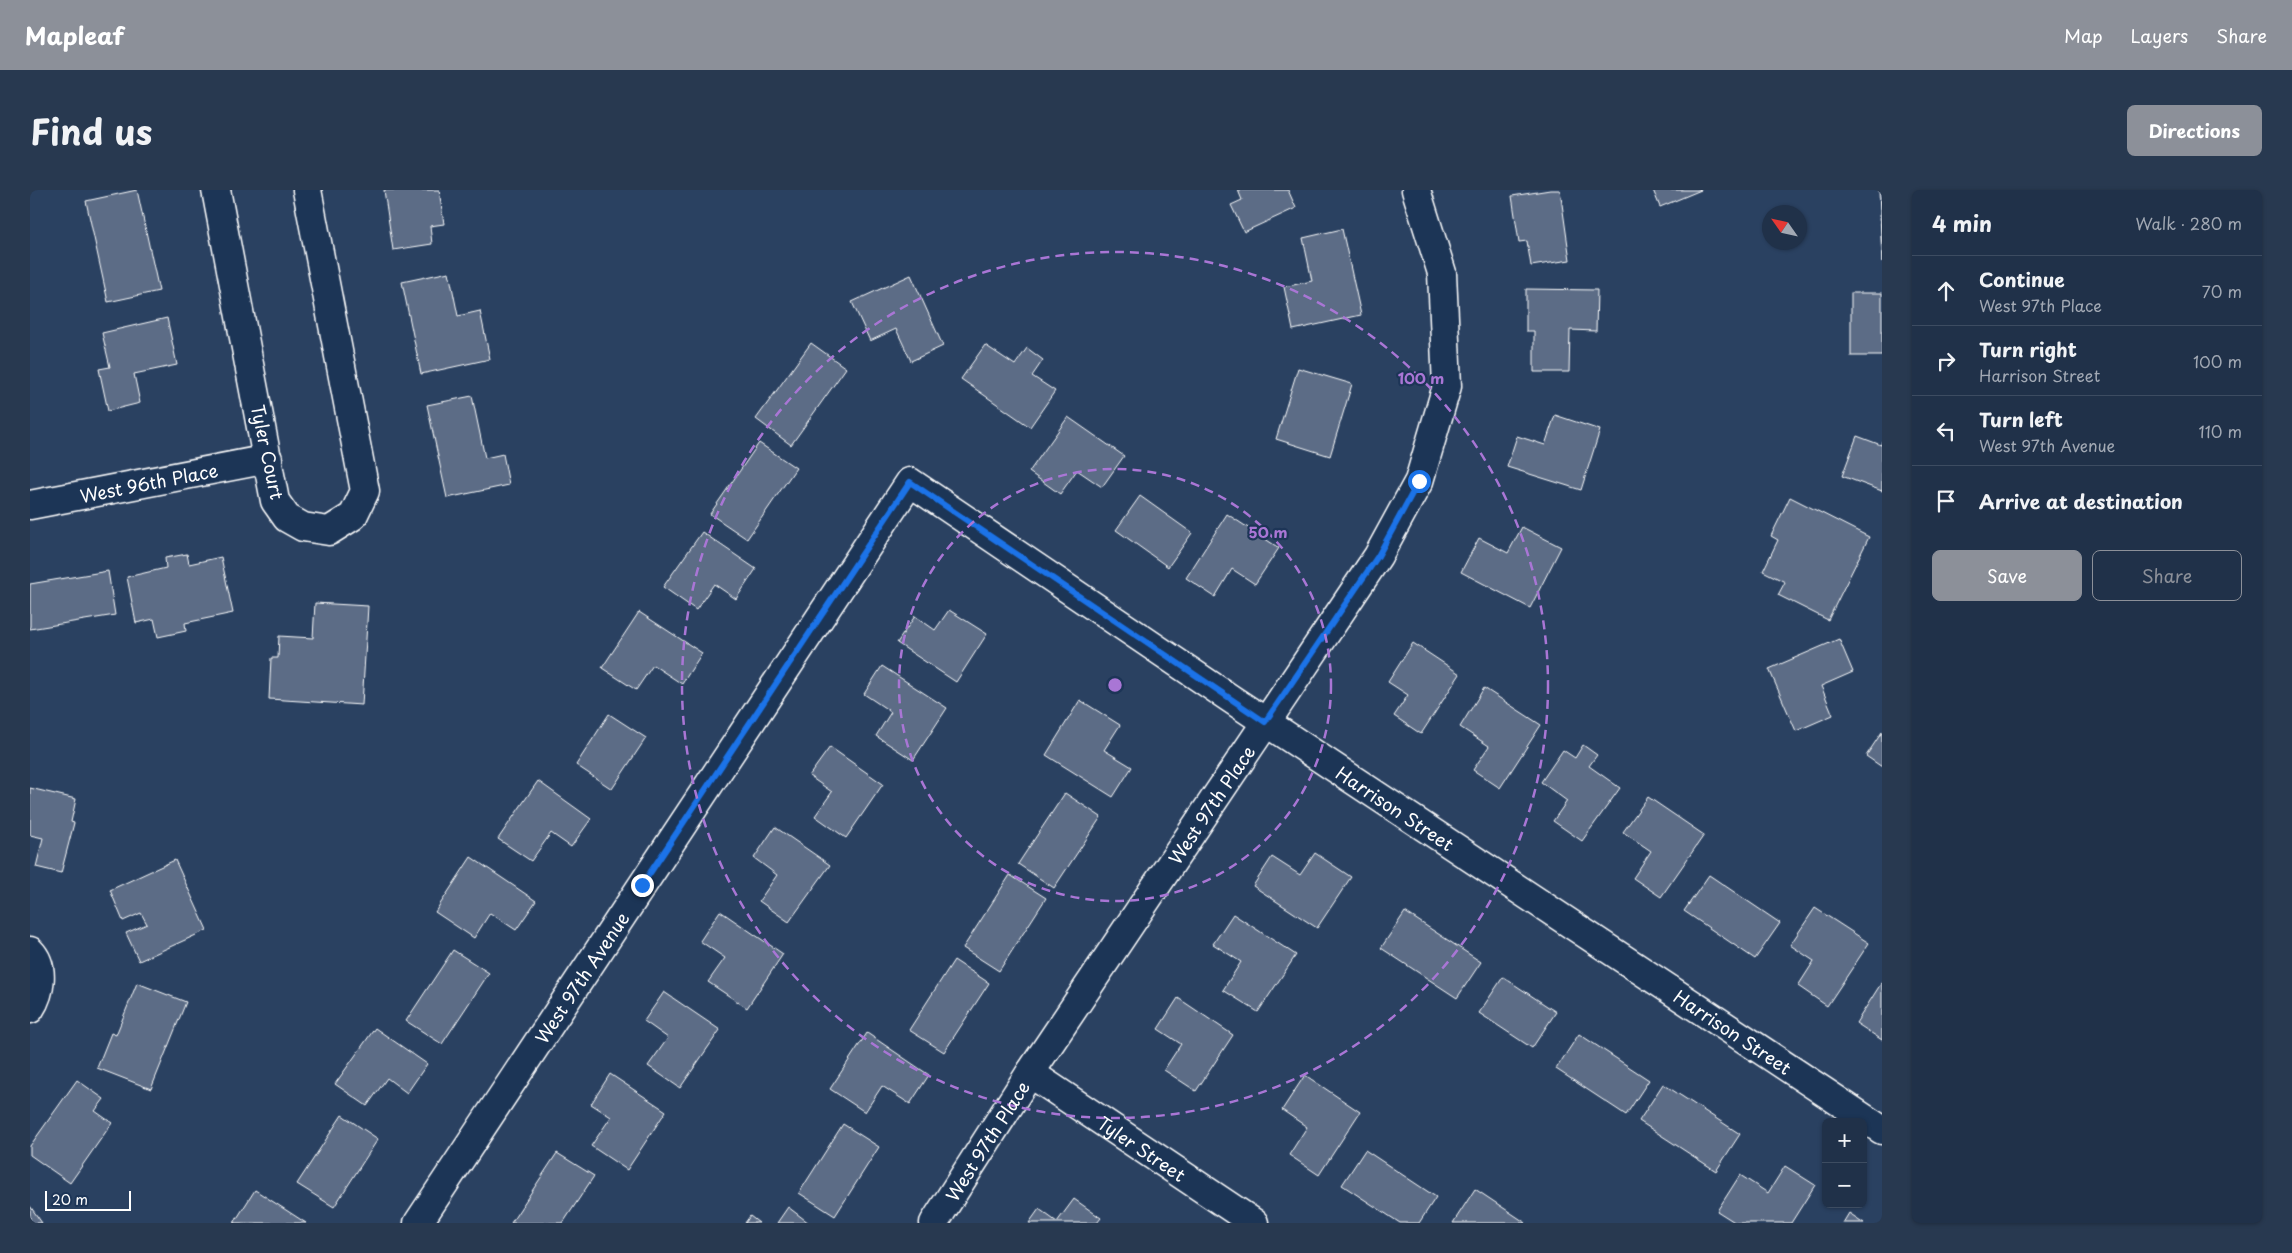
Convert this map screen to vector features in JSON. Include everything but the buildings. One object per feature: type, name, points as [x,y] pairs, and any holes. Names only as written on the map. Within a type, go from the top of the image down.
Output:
[{"type":"street","name":"Tyler Court","points":[[216,190],[275,501],[286,518],[303,527],[329,531],[353,516],[365,491],[307,190]]},
{"type":"street","name":"West 97th Place","points":[[934,1223],[1030,1073],[1378,556],[1419,481],[1447,386],[1442,273],[1416,190]]},
{"type":"street","name":"West 96th Place","points":[[30,505],[268,459]]},
{"type":"street","name":"Harrison Street","points":[[910,482],[1265,722],[1882,1130]]},
{"type":"street","name":"West 97th Avenue","points":[[418,1223],[910,482]]},
{"type":"street","points":[[30,951],[36,957],[41,976],[34,1002],[30,1009]]},
{"type":"street","name":"Tyler Street","points":[[1030,1073],[1254,1223]]},
{"type":"route","points":[[642,885],[910,482],[1265,722],[1378,556],[1419,481]]}]
